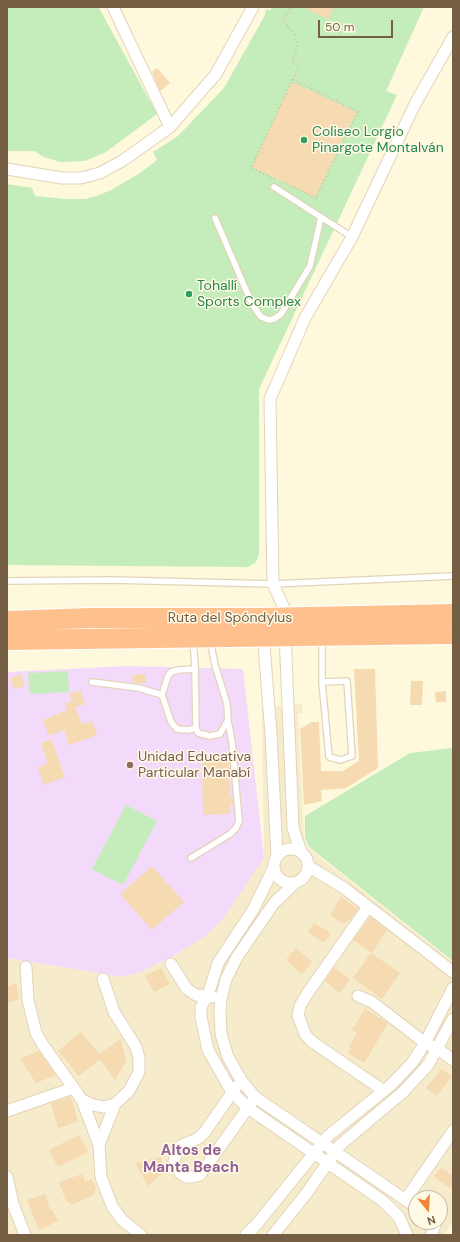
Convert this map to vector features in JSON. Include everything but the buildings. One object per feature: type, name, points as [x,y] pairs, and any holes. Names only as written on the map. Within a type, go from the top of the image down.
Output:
[{"type":"highway","name":"Ruta del Spóndylus","points":[[7,622],[90,618],[284,618],[453,614]]},
{"type":"highway","name":"Ruta del Spóndylus","points":[[7,640],[263,638],[453,634]]},
{"type":"street","points":[[113,7],[170,127]]},
{"type":"street","points":[[7,169],[62,178],[81,178],[100,173],[122,161],[170,127],[216,74],[253,7]]},
{"type":"street","points":[[453,37],[415,104],[352,237],[304,318],[270,399],[273,584],[284,608],[286,687],[290,734],[293,828],[301,852],[308,861],[308,866],[304,877],[295,883],[274,903],[245,947],[226,979],[221,999],[221,1034],[228,1057],[241,1080],[255,1097],[406,1199],[453,1131]]},
{"type":"street","points":[[262,618],[270,734],[275,862],[278,878],[283,882],[295,883]]},
{"type":"street","points":[[267,688],[286,687]]},
{"type":"street","points":[[270,734],[290,734]]},
{"type":"street","points":[[301,852],[291,849],[281,853],[275,862],[253,910],[232,940],[214,972],[208,995],[201,1007],[208,1050],[232,1092],[248,1108],[391,1207],[399,1217],[407,1235]]},
{"type":"street","points":[[308,866],[344,888],[453,972]]},
{"type":"street","points":[[368,907],[307,994],[300,1006],[298,1015],[305,1034],[312,1041],[382,1092],[390,1103]]},
{"type":"street","points":[[232,940],[245,947]]},
{"type":"street","points":[[171,964],[187,989],[196,994],[208,995],[221,999]]},
{"type":"street","points":[[26,967],[28,1000],[36,1033],[82,1100],[99,1145],[101,1177],[112,1206],[122,1220],[141,1235]]},
{"type":"street","points":[[82,1100],[93,1106],[104,1107],[114,1104],[129,1091],[139,1072],[139,1058],[130,1035],[112,1006],[103,979]]},
{"type":"street","points":[[246,1235],[257,1224],[322,1142],[402,1074],[425,1043],[453,988]]},
{"type":"street","points":[[358,996],[372,1002],[425,1043],[438,1049],[453,1060]]},
{"type":"street","points":[[273,1235],[340,1145],[414,1082],[428,1065],[438,1049],[453,1019]]},
{"type":"street","points":[[241,1080],[204,1133],[197,1139],[182,1145],[178,1149],[174,1161],[180,1173],[186,1177],[192,1178],[200,1175],[255,1097]]},
{"type":"street","points":[[7,1111],[73,1088]]},
{"type":"street","points":[[99,1145],[114,1104]]},
{"type":"street","points":[[361,1187],[369,1175]]},
{"type":"street","points":[[7,1176],[13,1204],[26,1235]]},
{"type":"lane","points":[[274,187],[352,237]]},
{"type":"lane","points":[[215,218],[252,304],[261,317],[269,320],[274,319],[281,314],[310,266],[321,217]]},
{"type":"lane","points":[[7,581],[112,580],[273,584],[453,576]]},
{"type":"lane","points":[[322,637],[322,682],[329,757],[341,760],[352,756],[347,681],[322,682]]},
{"type":"lane","points":[[201,638],[195,668],[196,728],[198,733],[203,735],[220,734],[228,720]]},
{"type":"lane","points":[[191,858],[230,834],[236,828],[239,821],[227,704],[215,665],[201,638]]},
{"type":"lane","points":[[195,668],[171,672],[168,676],[162,695],[171,722],[178,730],[196,728]]},
{"type":"lane","points":[[92,682],[139,688],[162,695]]},
{"type":"path","points":[[291,7],[283,21],[294,32],[297,40],[297,48],[292,63],[299,66],[292,79],[251,168],[316,198],[358,112],[292,79]]},
{"type":"shaded area","name":"Unidad Educativa Particular Manabí","points":[[127,666],[243,669],[264,858],[223,919],[204,937],[175,955],[140,972],[123,977],[7,958],[7,672]]},
{"type":"shaded area","points":[[302,704],[303,713],[298,713],[304,838],[308,848],[453,962],[453,1222],[448,1229],[448,1190],[408,1190],[408,1230],[447,1230],[444,1235],[7,1235],[7,958],[123,977],[140,972],[175,955],[204,937],[223,919],[264,858],[262,707]]},
{"type":"green space","points":[[7,7],[99,8],[157,114],[106,152],[85,161],[60,162],[44,157],[34,151],[7,151]]},
{"type":"green space","name":"Tohallí Sports Complex","points":[[272,7],[424,7],[386,91],[397,95],[259,389],[259,554],[256,562],[248,567],[7,565],[7,184],[32,188],[35,196],[85,199],[111,190],[140,173],[157,160],[153,152],[178,136],[224,88],[265,15],[266,9],[270,11]]},
{"type":"green space","points":[[68,671],[69,692],[30,694],[28,673]]},
{"type":"green space","points":[[453,748],[453,961],[309,847],[305,838],[305,816],[410,753]]},
{"type":"green space","points":[[126,805],[157,821],[123,885],[92,869]]},
{"type":"place","name":"Coliseo Lorgio Pinargote Montalván","points":[[304,140]]},
{"type":"place","name":"Tohallí Sports Complex","points":[[189,294]]},
{"type":"place","name":"Unidad Educativa Particular Manabí","points":[[130,765]]},
{"type":"district","name":"Altos de Manta Beach","points":[[191,1160]]}]
